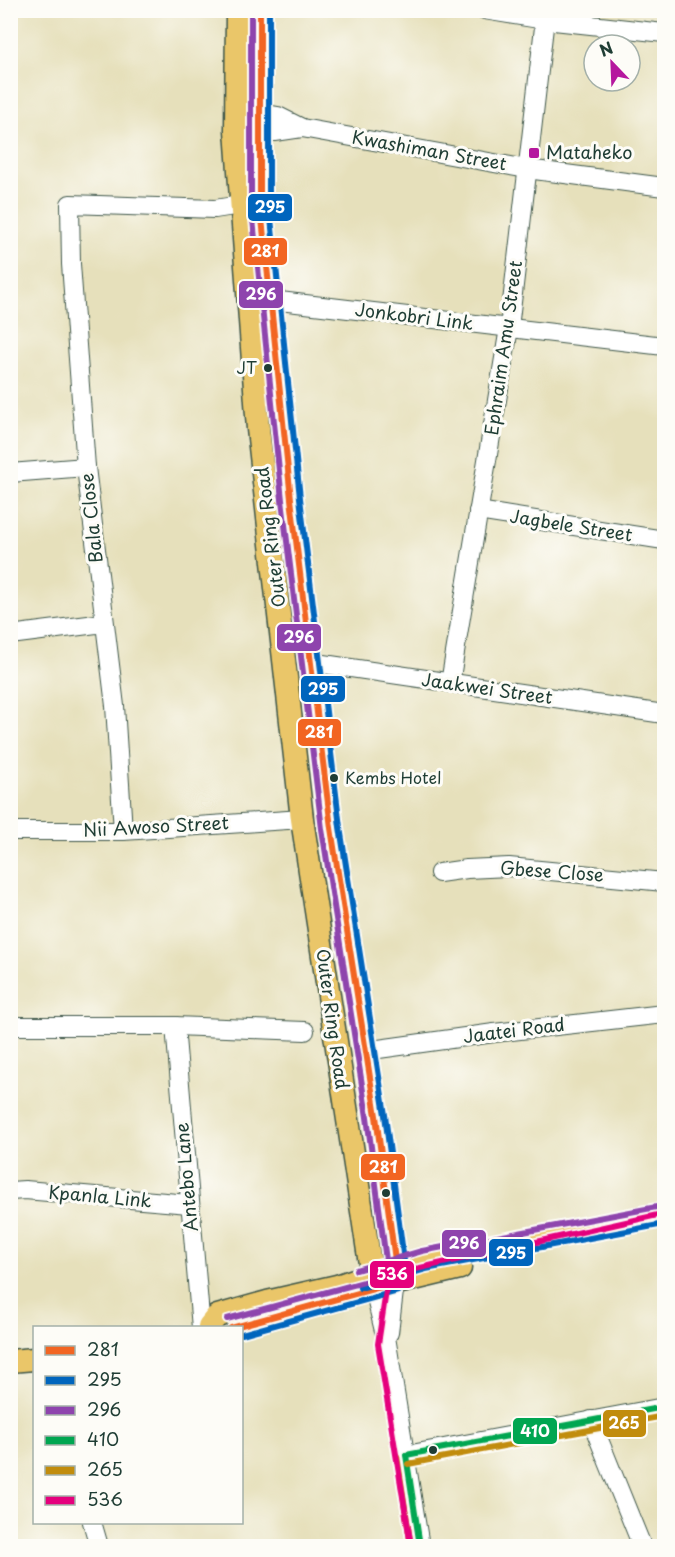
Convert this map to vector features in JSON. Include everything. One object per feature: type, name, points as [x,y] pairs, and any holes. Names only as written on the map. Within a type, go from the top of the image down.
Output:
[{"type":"main road","name":"Outer Ring Road","points":[[237,10],[236,120],[240,205],[258,429],[302,819],[372,1282]]},
{"type":"main road","name":"Outer Ring Road","points":[[260,10],[260,199],[310,662],[331,828],[364,1051],[376,1116],[396,1275]]},
{"type":"main road","points":[[396,1275],[424,1260],[664,1215]]},
{"type":"main road","points":[[212,1326],[217,1316],[337,1286],[372,1282],[396,1275],[514,1255],[664,1223]]},
{"type":"main road","points":[[10,1360],[33,1359]]},
{"type":"street","points":[[484,10],[545,15],[664,33]]},
{"type":"street","name":"Ephraim Amu Street","points":[[450,684],[509,328],[545,15]]},
{"type":"street","name":"Kwashiman Street","points":[[236,120],[260,122],[275,132],[302,128],[527,169],[664,187]]},
{"type":"street","name":"Bala Close","points":[[123,831],[115,706],[86,467],[70,264],[70,204],[215,209],[240,205]]},
{"type":"street","name":"Jonkobri Link","points":[[271,300],[664,346]]},
{"type":"street","points":[[10,473],[86,467]]},
{"type":"street","name":"Jagbele Street","points":[[478,511],[664,540]]},
{"type":"street","points":[[10,635],[104,623]]},
{"type":"street","name":"Jaakwei Street","points":[[310,662],[664,714]]},
{"type":"street","name":"Nii Awoso Street","points":[[10,831],[123,831],[302,819]]},
{"type":"street","name":"Gbese Close","points":[[439,873],[509,867],[664,882]]},
{"type":"street","name":"Jaatei Road","points":[[364,1051],[494,1033],[664,1014]]},
{"type":"street","points":[[10,1026],[175,1026],[305,1031]]},
{"type":"street","name":"Antebo Lane","points":[[175,1026],[189,1204],[211,1326]]},
{"type":"street","name":"Kpanla Link","points":[[10,1191],[25,1190],[189,1204]]},
{"type":"street","name":"Outer Ring Road","points":[[387,1343],[396,1275]]},
{"type":"street","name":"Outer Ring Road","points":[[372,1282],[387,1343],[420,1546]]},
{"type":"street","points":[[406,1455],[664,1407]]},
{"type":"street","points":[[591,1420],[642,1546]]},
{"type":"street","points":[[93,1524],[99,1546]]},
{"type":"transit line","name":"296","points":[[227,1319],[386,1276],[387,1268],[367,1117],[322,829],[282,500],[251,200],[251,10]]},
{"type":"transit line","name":"281","points":[[238,1326],[395,1283],[396,1268],[376,1116],[331,828],[291,499],[260,199],[260,10]]},
{"type":"transit line","name":"295","points":[[243,1334],[398,1291],[404,1285],[405,1269],[385,1115],[340,827],[300,498],[269,199],[269,10]]},
{"type":"transit line","name":"296","points":[[356,1270],[422,1251],[662,1206]]},
{"type":"transit line","name":"536","points":[[411,1546],[378,1344],[388,1278],[393,1274],[662,1214]]},
{"type":"transit line","name":"295","points":[[360,1288],[426,1269],[664,1224]]},
{"type":"transit line","name":"410","points":[[406,1455],[664,1407]]},
{"type":"transit line","name":"265","points":[[408,1464],[664,1416]]},
{"type":"transit line","name":"410","points":[[406,1455],[420,1546]]},
{"type":"transit line","name":"265","points":[[397,1456],[411,1546]]},
{"type":"place","name":"Mataheko","points":[[534,153]]},
{"type":"place","name":"JT","points":[[268,368]]},
{"type":"place","name":"Kembs Hotel","points":[[334,778]]}]
